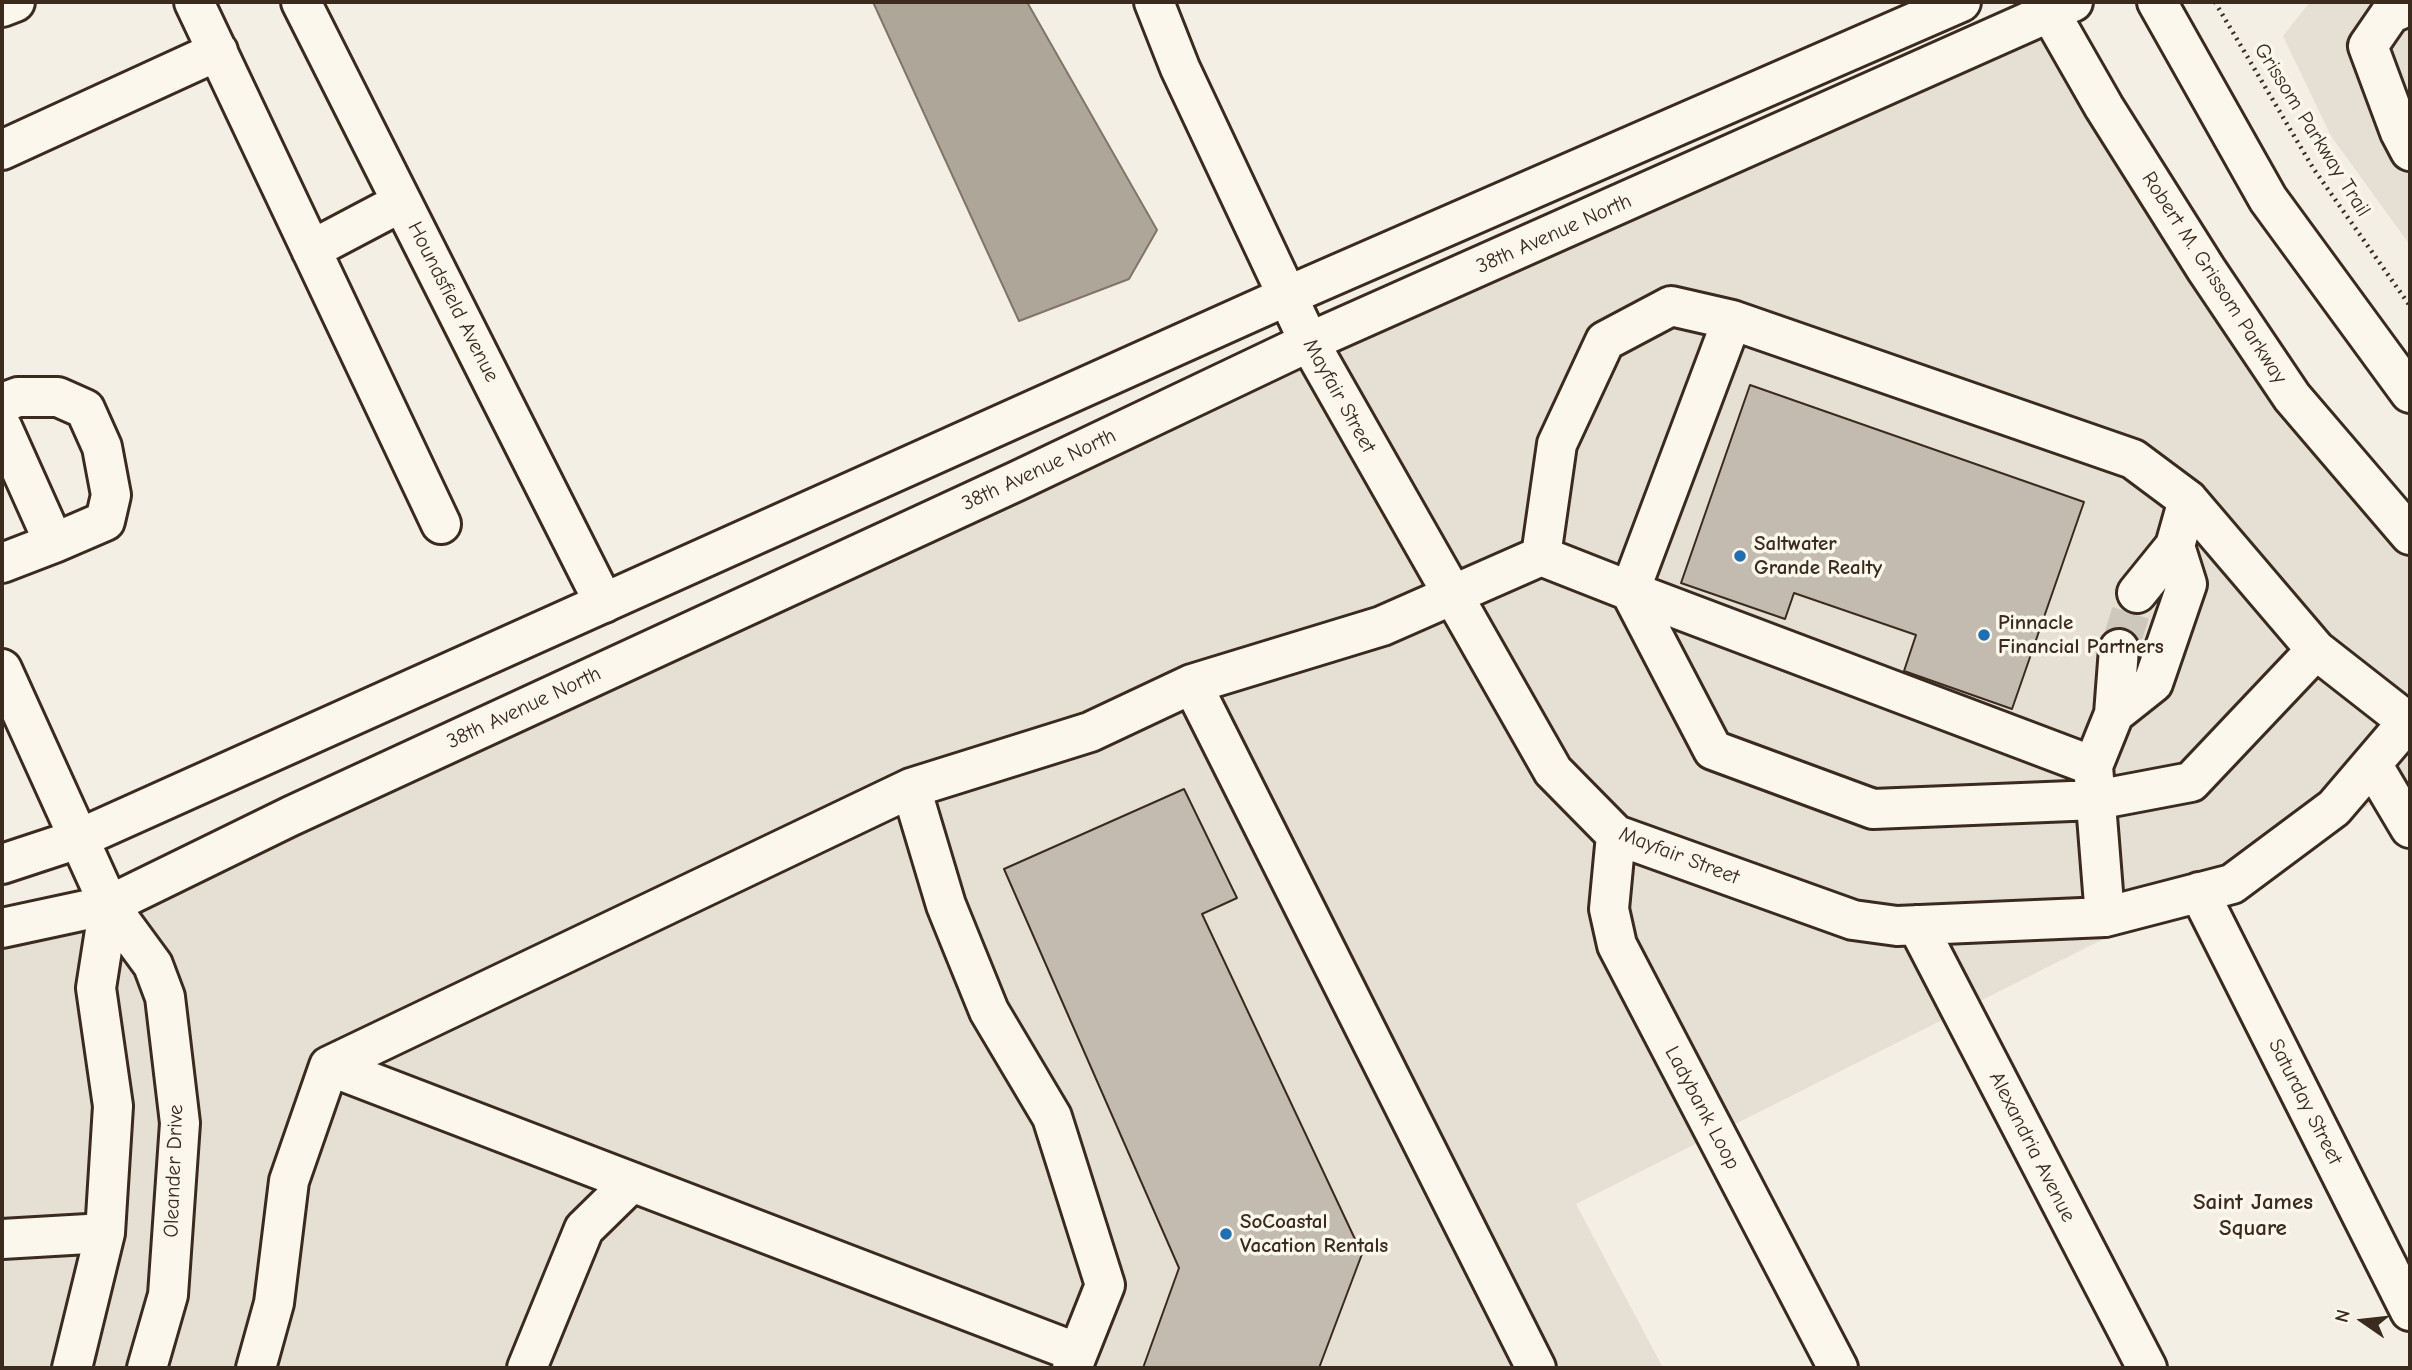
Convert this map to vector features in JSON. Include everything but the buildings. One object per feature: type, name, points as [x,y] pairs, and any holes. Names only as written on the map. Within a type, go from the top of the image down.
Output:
[{"type":"main road","points":[[2,8],[15,2]]},
{"type":"main road","points":[[194,2],[441,524]]},
{"type":"main road","name":"Houndsfield Avenue","points":[[301,2],[604,603]]},
{"type":"main road","name":"Mayfair Street","points":[[1154,2],[1180,68],[1309,342],[1553,771],[1616,835],[1853,920],[1897,926],[2105,917],[2232,884],[2334,808],[2409,720]]},
{"type":"main road","points":[[2,864],[78,839],[1287,296],[1961,2]]},
{"type":"main road","points":[[2157,2],[2268,199],[2410,393]]},
{"type":"main road","name":"38th Avenue North","points":[[2,928],[108,905],[291,816],[1017,481],[1309,342],[1987,42],[2056,5]]},
{"type":"main road","name":"Robert M. Grissom Parkway","points":[[2056,5],[2104,107],[2292,397],[2410,535]]},
{"type":"main road","points":[[2410,5],[2390,14],[2368,46],[2400,132],[2410,151]]},
{"type":"main road","points":[[2,149],[218,51]]},
{"type":"main road","points":[[311,250],[402,202]]},
{"type":"main road","points":[[1541,556],[1558,444],[1605,341],[1671,306],[1732,320],[2133,459],[2188,500],[2316,650],[2409,720]]},
{"type":"main road","points":[[1732,320],[1630,591],[1713,750],[1873,809],[2095,783],[2190,782],[2316,650]]},
{"type":"main road","points":[[2,403],[18,397],[58,397],[85,409],[102,447],[111,495],[104,522],[2,563]]},
{"type":"main road","points":[[2,427],[54,543]]},
{"type":"main road","points":[[2137,593],[2175,546],[2188,500]]},
{"type":"main road","points":[[2114,714],[2152,683],[2187,584],[2175,546]]},
{"type":"main road","points":[[256,1368],[274,1303],[289,1181],[328,1066],[911,788],[1090,732],[1192,684],[1382,626],[1541,556],[2095,783]]},
{"type":"main road","points":[[2105,917],[2095,783],[2114,714],[2119,649]]},
{"type":"main road","name":"Oleander Drive","points":[[2,669],[108,905],[153,965],[165,997],[180,1123],[168,1295],[146,1368]]},
{"type":"main road","points":[[1192,684],[1536,1368]]},
{"type":"main road","points":[[2372,764],[2410,828]]},
{"type":"main road","points":[[328,1066],[632,1182],[1075,1361],[1105,1285],[1052,1117],[989,1011],[946,905],[911,788]]},
{"type":"main road","name":"Ladybank Loop","points":[[1616,835],[1609,909],[1617,945],[1838,1368]]},
{"type":"main road","name":"Saturday Street","points":[[2199,892],[2410,1311]]},
{"type":"main road","points":[[72,1368],[105,1234],[113,1106],[96,988],[108,905]]},
{"type":"main road","name":"Alexandria Avenue","points":[[1917,925],[2147,1368]]},
{"type":"main road","points":[[527,1368],[584,1229],[632,1182]]},
{"type":"main road","points":[[2,1239],[105,1234]]},
{"type":"path","name":"Grissom Parkway Trail","points":[[2215,2],[2313,168],[2410,306]]},
{"type":"shaded area","points":[[873,2],[1027,2],[1157,230],[1129,279],[1019,321]]},
{"type":"shaded area","points":[[2310,2],[2410,2],[2410,245],[2331,136],[2283,36]]},
{"type":"shaded area","points":[[2049,11],[2410,535],[2410,785],[1576,1204],[1663,1368],[2,1368],[2,928],[109,905]]},
{"type":"tunnel","points":[[2119,649],[2137,593]]},
{"type":"place","name":"Saltwater Grande Realty","points":[[1740,556]]},
{"type":"place","name":"Pinnacle Financial Partners","points":[[1984,635]]},
{"type":"place","name":"SoCoastal Vacation Rentals","points":[[1226,1234]]},
{"type":"district","name":"Saint James Square","points":[[2253,1215]]}]
